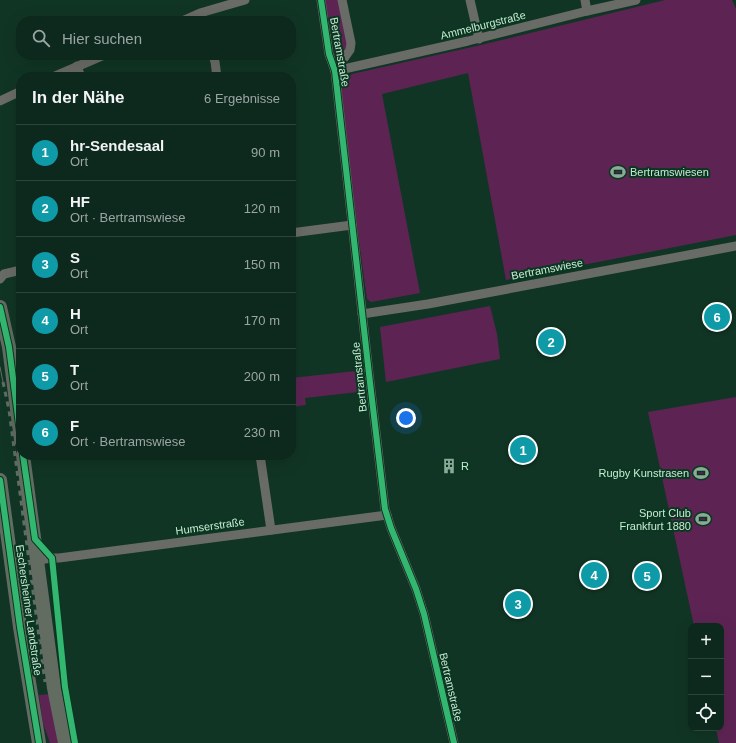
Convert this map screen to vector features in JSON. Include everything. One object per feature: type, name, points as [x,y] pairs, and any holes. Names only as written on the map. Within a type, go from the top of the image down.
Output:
[{"type":"main road","points":[[0,307],[9,347],[16,401]]},
{"type":"main road","name":"Eschersheimer Landstraße","points":[[24,460],[54,688],[65,743]]},
{"type":"main road","name":"Eschersheimer Landstraße","points":[[0,480],[20,627],[39,743]]},
{"type":"street","points":[[204,16],[245,0]]},
{"type":"street","name":"Bertramstraße","points":[[321,0],[329,54],[335,71],[383,495],[393,534],[416,589],[424,614],[454,743]]},
{"type":"street","name":"Bertramstraße","points":[[335,71],[350,50],[351,43],[342,0]]},
{"type":"street","points":[[470,0],[478,39]]},
{"type":"street","points":[[585,0],[587,11]]},
{"type":"street","name":"Ammelburgstraße","points":[[335,71],[478,39],[636,0]]},
{"type":"street","points":[[64,72],[92,60]]},
{"type":"street","points":[[214,60],[216,72]]},
{"type":"street","points":[[77,66],[79,72]]},
{"type":"street","points":[[0,100],[16,93]]},
{"type":"street","points":[[296,232],[352,225]]},
{"type":"street","name":"Bertramswiese","points":[[362,314],[736,246]]},
{"type":"street","points":[[0,279],[4,274],[16,271]]},
{"type":"street","points":[[261,460],[271,530]]},
{"type":"street","name":"Humserstraße","points":[[38,560],[387,515]]},
{"type":"shaded area","points":[[325,0],[338,0],[348,47],[341,57],[335,57]]},
{"type":"shaded area","points":[[665,0],[732,0],[736,9],[736,235],[506,280],[468,73],[382,94],[420,293],[371,302],[367,299],[341,88],[345,80],[352,74],[481,45]]},
{"type":"shaded area","points":[[490,306],[497,334],[500,359],[386,382],[380,327]]},
{"type":"shaded area","points":[[356,371],[358,392],[305,398],[306,405],[296,406],[296,377]]},
{"type":"shaded area","name":"Sport Club Frankfurt 1880","points":[[736,397],[736,743],[719,743],[717,731],[724,731],[724,623],[693,623],[648,412]]},
{"type":"shaded area","points":[[50,694],[58,743],[50,743],[43,723],[39,695]]},
{"type":"tram line","points":[[0,367],[3,382]]},
{"type":"railway","points":[[3,382],[9,410],[45,682]]},
{"type":"cycle path","points":[[321,0],[329,54],[335,71],[385,509],[391,528],[416,589],[424,614],[454,743]]},
{"type":"cycle path","points":[[0,307],[9,347],[16,401]]},
{"type":"cycle path","points":[[24,460],[35,539],[52,558],[65,687],[75,743]]},
{"type":"cycle path","points":[[0,480],[20,627],[39,743]]},
{"type":"place","name":"Bertramswiesen","points":[[618,172]]},
{"type":"place","name":"F","points":[[717,317]]},
{"type":"place","name":"HF","points":[[551,342]]},
{"type":"place","name":"hr-Sendesaal","points":[[523,450]]},
{"type":"place","name":"R","points":[[449,466]]},
{"type":"place","name":"Rugby Kunstrasen","points":[[701,473]]},
{"type":"place","name":"Sport Club Frankfurt 1880","points":[[703,519]]},
{"type":"place","name":"H","points":[[594,575]]},
{"type":"place","name":"T","points":[[647,576]]},
{"type":"place","name":"S","points":[[518,604]]}]
